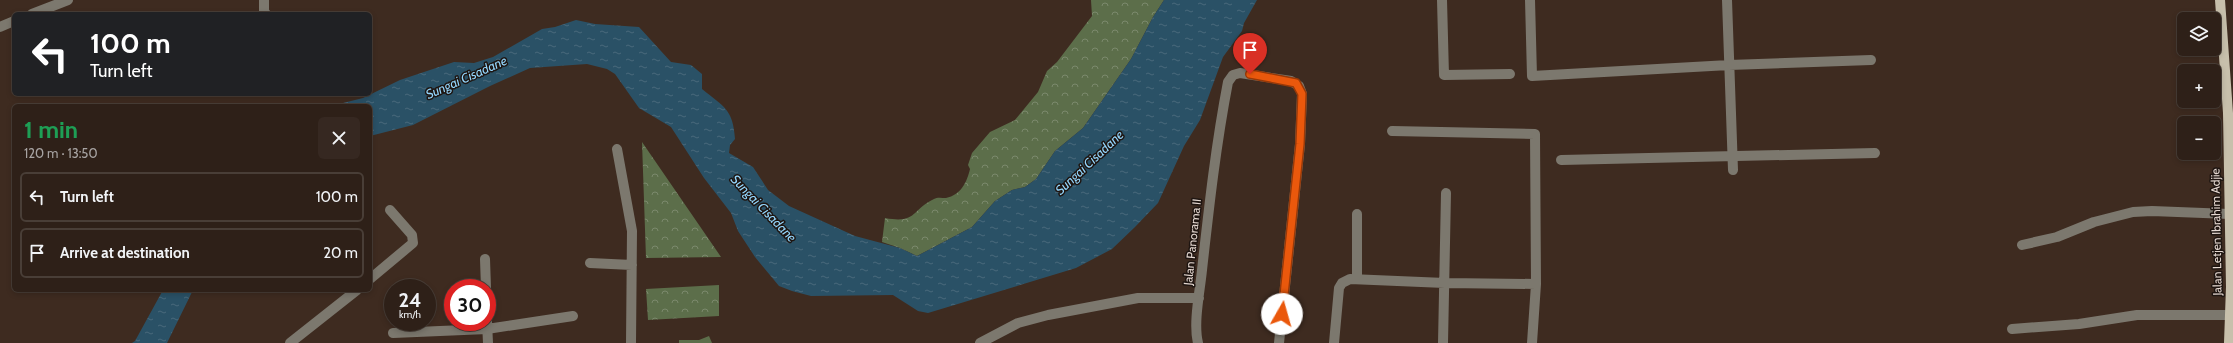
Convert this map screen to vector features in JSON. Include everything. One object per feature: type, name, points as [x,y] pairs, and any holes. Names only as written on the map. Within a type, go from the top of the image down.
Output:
[{"type":"main road","name":"Jalan Letjen Ibrahim Adjie","points":[[2220,0],[2227,98],[2232,287],[2229,343]]},
{"type":"street","points":[[37,12],[68,0]]},
{"type":"street","points":[[264,0],[265,12]]},
{"type":"street","points":[[1442,0],[1444,75],[1510,74]]},
{"type":"street","points":[[1530,0],[1532,76],[1729,65],[1870,60]]},
{"type":"street","points":[[1727,0],[1733,170]]},
{"type":"street","points":[[0,27],[12,22]]},
{"type":"street","name":"Jalan Panorama II","points":[[1198,343],[1196,335],[1199,298],[1217,144],[1228,82],[1233,75],[1240,73],[1291,81],[1299,86],[1302,105],[1300,144],[1279,343]]},
{"type":"street","points":[[1392,131],[1535,134],[1536,284],[1532,343]]},
{"type":"street","points":[[616,149],[632,231],[631,343]]},
{"type":"street","points":[[1561,160],[1875,153]]},
{"type":"street","points":[[1443,343],[1446,193]]},
{"type":"street","points":[[372,277],[413,243],[412,235],[390,210]]},
{"type":"street","points":[[2022,245],[2057,237],[2094,222],[2133,212],[2152,211],[2229,214]]},
{"type":"street","points":[[1357,214],[1357,279]]},
{"type":"street","points":[[485,259],[486,279]]},
{"type":"street","points":[[590,263],[632,265]]},
{"type":"street","points":[[1334,343],[1339,288],[1345,280],[1357,279],[1445,283],[1536,284]]},
{"type":"street","points":[[290,343],[355,292]]},
{"type":"street","points":[[980,343],[1018,323],[1048,315],[1138,298],[1199,298]]},
{"type":"street","points":[[2012,329],[2079,324],[2137,315],[2230,315]]},
{"type":"street","points":[[496,325],[573,316]]},
{"type":"street","points":[[393,333],[444,329]]},
{"type":"street","points":[[487,331],[488,343]]},
{"type":"green space","points":[[1091,0],[1164,0],[1153,17],[1131,59],[1083,128],[1055,151],[1036,179],[1025,187],[1012,190],[995,201],[972,227],[917,256],[882,242],[885,218],[909,218],[921,207],[934,199],[946,198],[956,194],[959,191],[969,174],[970,169],[968,165],[972,153],[990,132],[1015,120],[1038,92],[1047,71],[1057,62],[1092,16]]},
{"type":"green space","points":[[642,142],[721,257],[646,258]]},
{"type":"green space","points":[[719,285],[719,316],[648,320],[646,289]]},
{"type":"green space","points":[[709,336],[712,343],[679,343],[679,340],[699,340]]},
{"type":"water","name":"Sungai Cisadane","points":[[1164,0],[1257,0],[1244,23],[1242,31],[1223,57],[1200,120],[1184,146],[1158,203],[1112,249],[1076,268],[928,313],[918,311],[893,295],[811,296],[779,286],[755,257],[738,231],[731,213],[704,178],[671,127],[639,108],[615,74],[607,69],[587,64],[530,68],[490,86],[413,125],[372,135],[372,104],[339,104],[372,96],[372,94],[400,80],[454,62],[474,63],[493,57],[542,29],[555,27],[576,20],[595,24],[639,27],[671,62],[691,65],[702,74],[702,89],[722,105],[732,121],[735,139],[730,145],[729,153],[753,167],[768,190],[789,206],[855,236],[900,248],[917,256],[972,227],[995,201],[1012,190],[1025,187],[1036,179],[1055,151],[1083,128],[1131,59],[1153,17]]},
{"type":"water","points":[[162,292],[192,292],[167,343],[132,343],[135,341]]},
{"type":"route","points":[[1250,74],[1291,81],[1299,86],[1302,94],[1300,144],[1294,213],[1282,314]]}]
